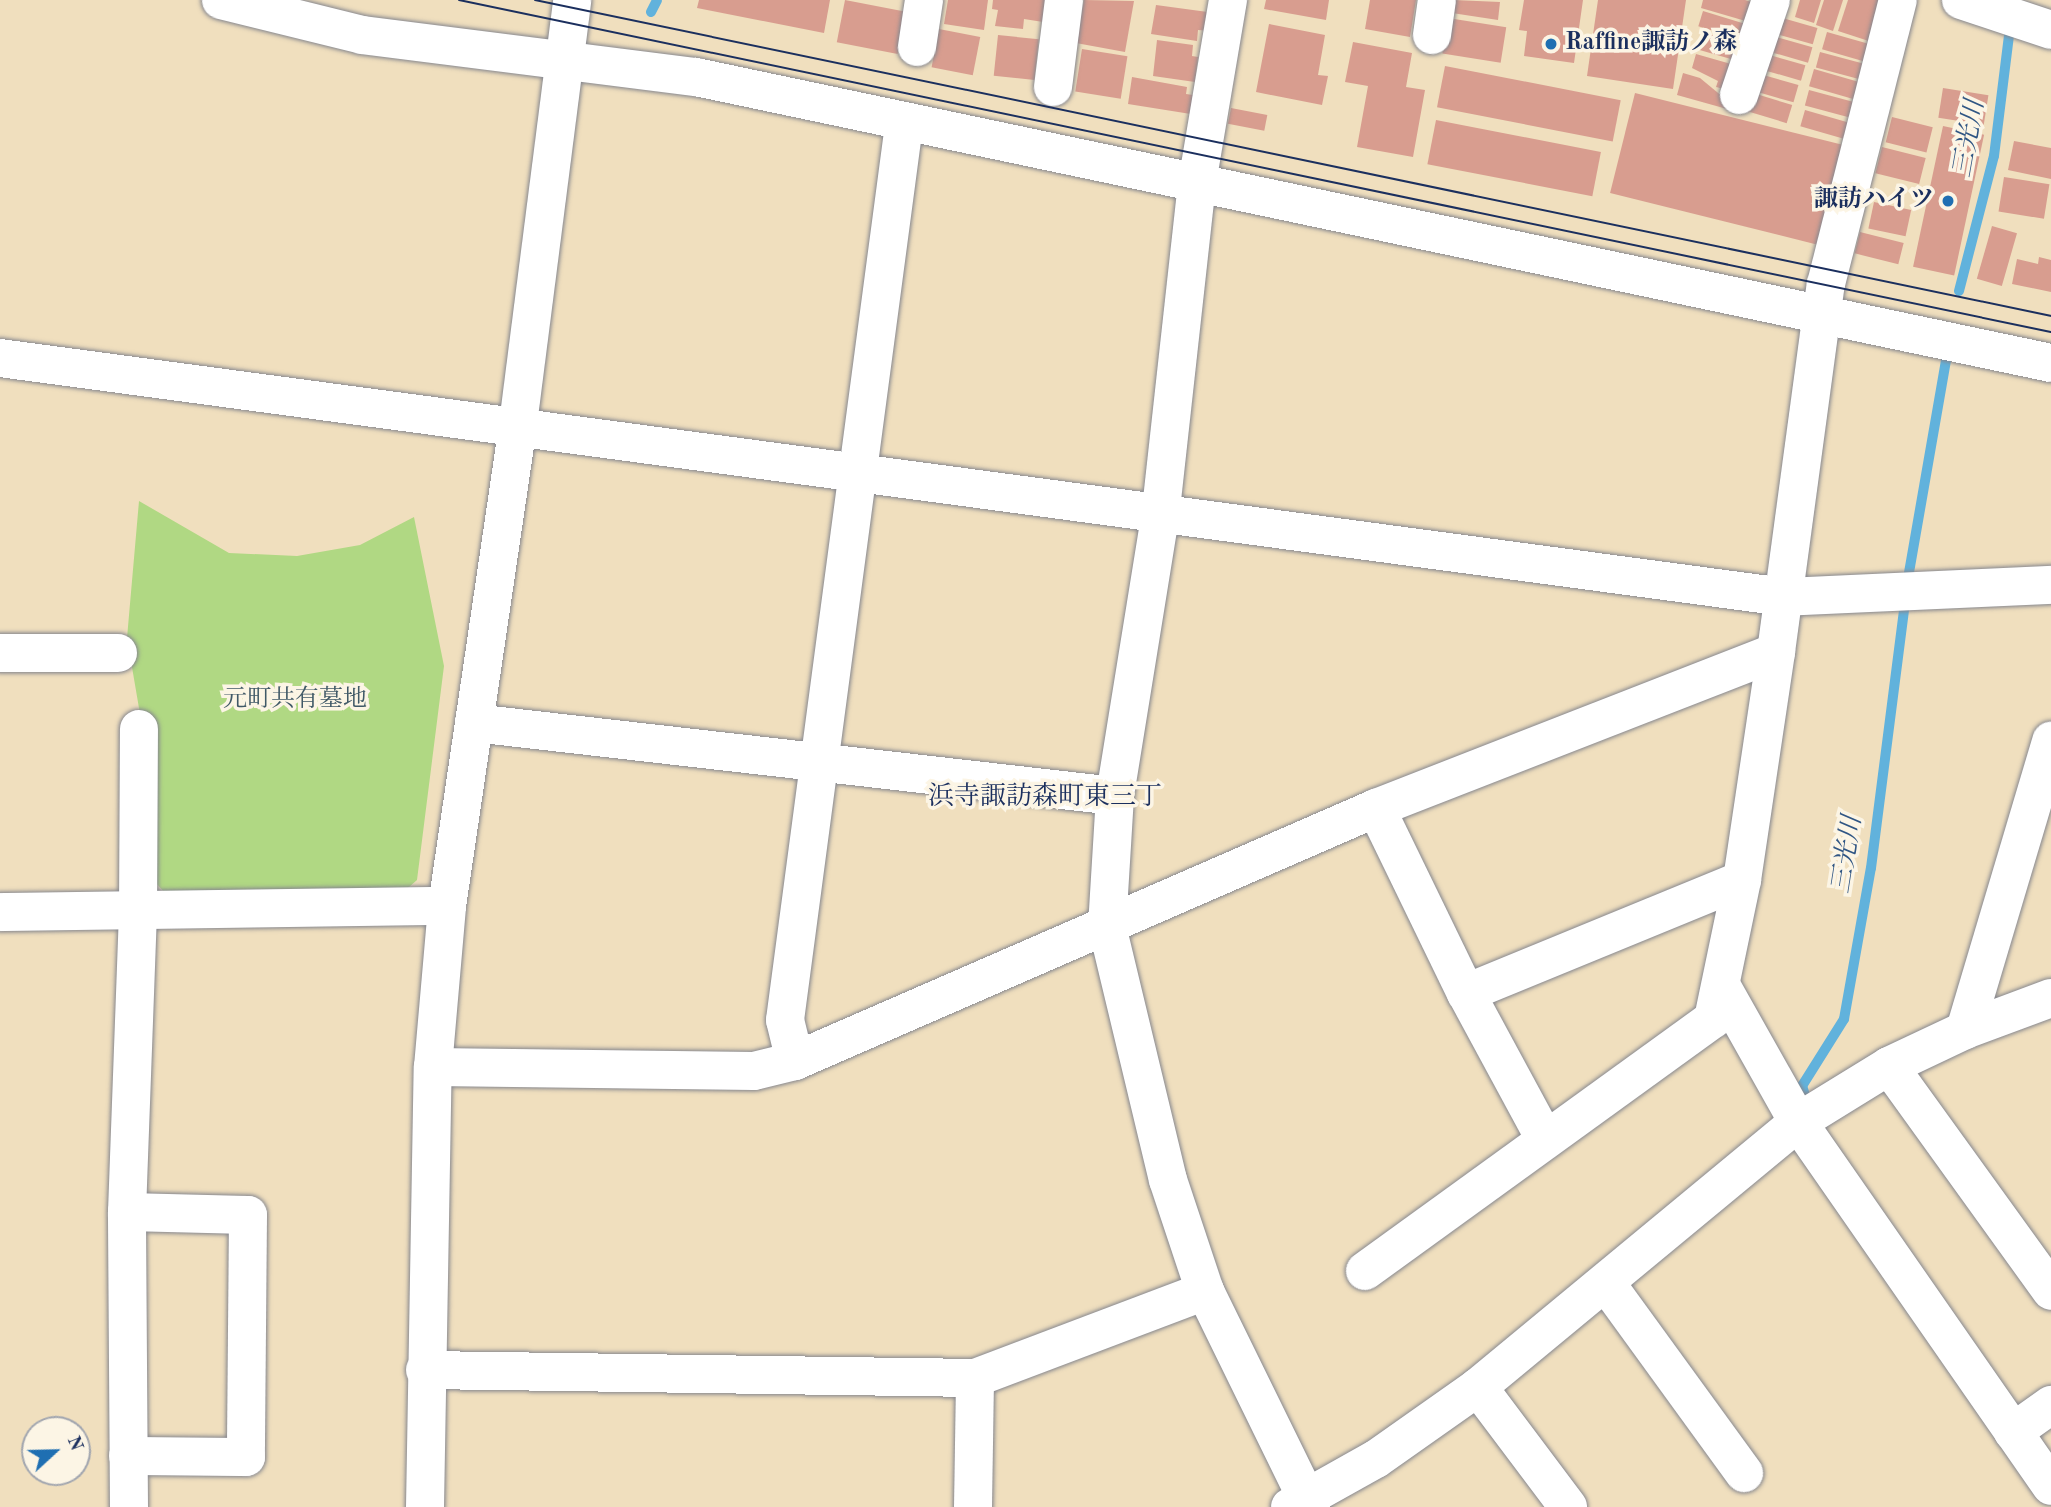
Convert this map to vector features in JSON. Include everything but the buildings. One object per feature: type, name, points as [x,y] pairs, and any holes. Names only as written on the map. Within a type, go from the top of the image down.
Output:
[{"type":"street","points":[[221,0],[362,34],[502,56],[564,58],[696,77],[904,124],[2051,363]]},
{"type":"street","points":[[425,1507],[425,1370],[433,1067],[447,906],[518,424],[572,0]]},
{"type":"street","points":[[917,47],[924,0]]},
{"type":"street","points":[[1053,87],[1065,0]]},
{"type":"street","points":[[1228,0],[1197,183],[1160,517],[1115,796],[1107,926],[1168,1180],[1205,1291],[1302,1504],[1376,1459],[1478,1387],[1811,1113],[1889,1066],[1965,1030],[2051,998]]},
{"type":"street","points":[[1739,95],[1771,0]]},
{"type":"street","points":[[1365,1271],[1713,1019],[1722,987],[1742,880],[1776,652],[1820,317],[1898,0]]},
{"type":"street","points":[[1976,4],[2039,26]]},
{"type":"street","points":[[795,1061],[785,1020],[904,124]]},
{"type":"street","points":[[0,358],[518,424],[1160,517],[1783,597],[2051,585]]},
{"type":"street","points":[[433,1067],[754,1070],[795,1061],[1376,808],[1776,652]]},
{"type":"street","points":[[0,653],[118,653]]},
{"type":"street","points":[[474,723],[1115,796]]},
{"type":"street","points":[[129,1507],[127,1212],[138,913],[139,729]]},
{"type":"street","points":[[1965,1030],[2051,741]]},
{"type":"street","points":[[1376,808],[1466,993],[1545,1139]]},
{"type":"street","points":[[1466,993],[1742,880]]},
{"type":"street","points":[[0,912],[138,913],[447,906]]},
{"type":"street","points":[[1722,987],[2033,1418],[2051,1486]]},
{"type":"street","points":[[1889,1066],[2051,1291]]},
{"type":"street","points":[[127,1212],[248,1215],[246,1457],[128,1456]]},
{"type":"street","points":[[1606,1283],[1744,1473]]},
{"type":"street","points":[[425,1370],[975,1378],[1205,1291]]},
{"type":"street","points":[[973,1507],[975,1378]]},
{"type":"street","points":[[1478,1387],[1568,1507]]},
{"type":"green space","name":"元町共有墓地","points":[[139,501],[229,553],[297,556],[360,545],[414,517],[444,666],[417,880],[400,895],[167,895],[155,882],[140,714],[127,638]]},
{"type":"waterway","points":[[651,12],[657,0]]},
{"type":"waterway","name":"三光川","points":[[1959,291],[1994,156],[2009,35]]},
{"type":"waterway","name":"三光川","points":[[1907,584],[1947,354]]},
{"type":"waterway","name":"三光川","points":[[1807,1102],[1802,1086],[1844,1019],[1871,868],[1905,601]]},
{"type":"tram line","points":[[459,0],[2051,332]]},
{"type":"tram line","points":[[535,0],[2051,316]]},
{"type":"place","name":"Raffine諏訪ノ森","points":[[1551,44]]},
{"type":"place","name":"諏訪ハイツ","points":[[1948,201]]},
{"type":"district","name":"浜寺諏訪森町東三丁","points":[[1045,798]]}]
